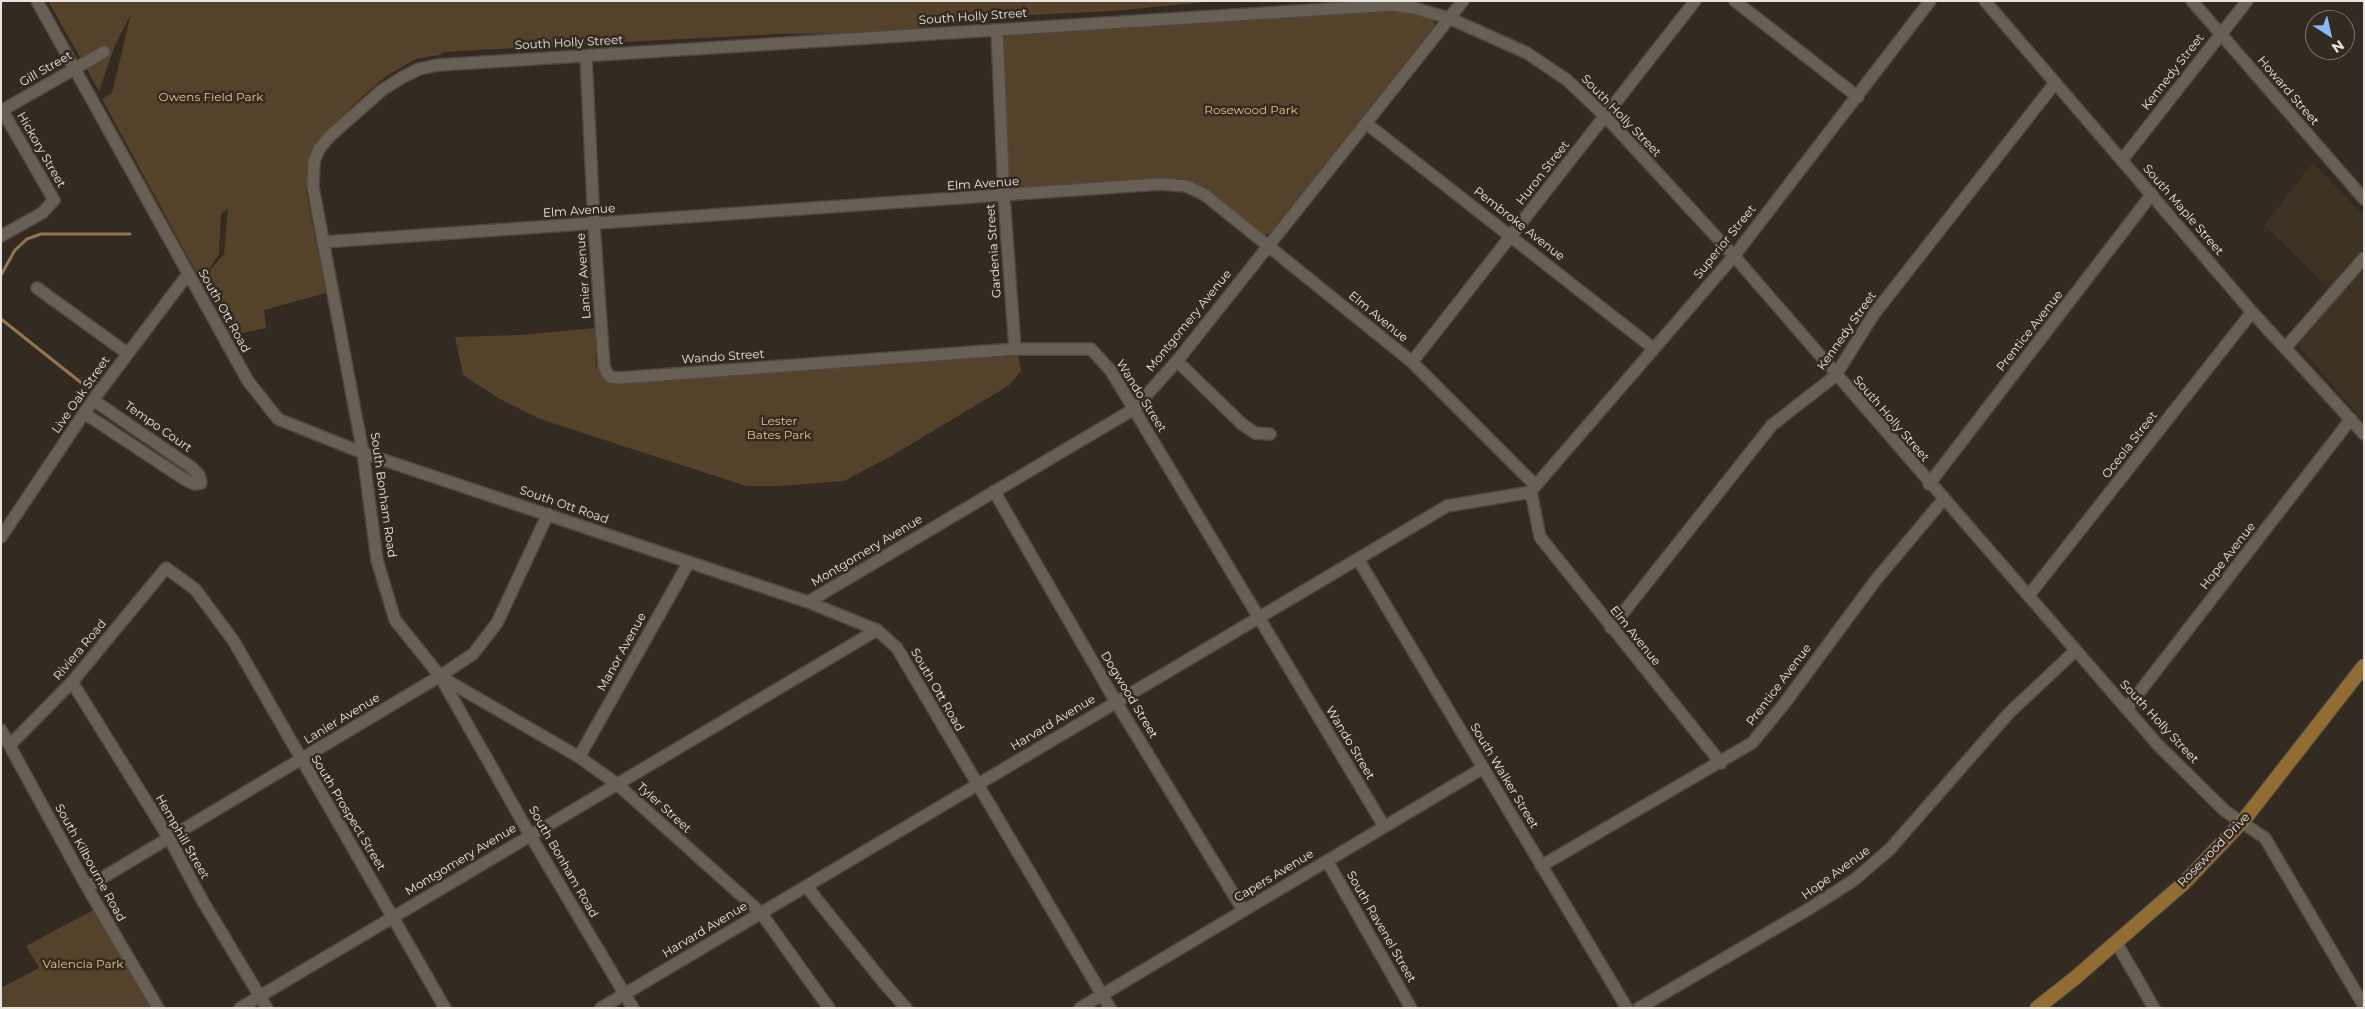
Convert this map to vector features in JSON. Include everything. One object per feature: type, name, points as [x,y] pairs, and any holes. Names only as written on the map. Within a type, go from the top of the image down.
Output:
[{"type":"main road","name":"Rosewood Drive","points":[[2037,1008],[2184,883],[2243,821],[2364,666]]},
{"type":"street","name":"South Ott Road","points":[[37,1],[248,381],[278,419],[363,453],[808,602],[877,630],[897,648],[976,785],[1110,1008]]},
{"type":"street","name":"Montgomery Avenue","points":[[808,602],[1134,408],[1177,360],[1367,124],[1463,1]]},
{"type":"street","name":"Huron Street","points":[[1412,362],[1695,1]]},
{"type":"street","points":[[1735,1],[1858,97]]},
{"type":"street","name":"Superior Street","points":[[1533,488],[1734,256],[1930,1]]},
{"type":"street","name":"South Maple Street","points":[[1985,1],[2252,312],[2364,434]]},
{"type":"street","name":"Howard Street","points":[[2192,1],[2364,199]]},
{"type":"street","name":"Kennedy Street","points":[[2122,160],[2247,1]]},
{"type":"street","name":"South Holly Street","points":[[314,161],[319,149],[330,136],[370,100],[401,78],[419,69],[453,64],[997,30],[1245,7],[1393,3],[1450,18],[1527,53],[1567,80],[1605,116],[1734,256],[1835,376],[2158,745],[2225,811],[2243,821],[2265,838],[2364,1006]]},
{"type":"street","name":"Gardenia Street","points":[[997,30],[1004,197],[1015,349]]},
{"type":"street","name":"Gill Street","points":[[2,110],[104,52]]},
{"type":"street","name":"Lanier Avenue","points":[[586,56],[594,224],[604,366],[607,374]]},
{"type":"street","name":"Kennedy Street","points":[[1611,628],[1772,425],[1835,376],[1874,314],[2055,83]]},
{"type":"street","name":"Hickory Street","points":[[1,236],[42,213],[54,200],[2,110]]},
{"type":"street","name":"Pembroke Avenue","points":[[1367,124],[1653,348]]},
{"type":"street","name":"South Bonham Road","points":[[314,161],[313,187],[363,453],[378,560],[395,620],[440,676],[530,835],[633,1008]]},
{"type":"street","name":"Elm Avenue","points":[[323,242],[1004,197],[1160,184],[1184,186],[1205,195],[1412,362],[1533,488],[1540,537],[1721,763]]},
{"type":"street","name":"Prentice Avenue","points":[[1930,484],[2152,194]]},
{"type":"street","points":[[2286,347],[2364,258]]},
{"type":"street","name":"Live Oak Street","points":[[1,537],[93,400],[188,274]]},
{"type":"street","points":[[37,288],[127,353]]},
{"type":"street","name":"Oceola Street","points":[[2028,595],[2252,312]]},
{"type":"street","name":"Wando Street","points":[[607,374],[610,377],[619,378],[1015,349],[1091,349],[1111,371],[1134,408],[1384,826]]},
{"type":"street","points":[[1177,360],[1242,424],[1256,432],[1270,434]]},
{"type":"street","name":"Tempo Court","points":[[84,413],[184,479],[194,484],[201,483],[199,474],[192,467],[93,400]]},
{"type":"street","name":"Hope Avenue","points":[[2127,708],[2351,420]]},
{"type":"street","name":"Harvard Avenue","points":[[601,1008],[1447,506],[1533,488]]},
{"type":"street","name":"Dogwood Street","points":[[994,491],[1116,702],[1243,910]]},
{"type":"street","name":"Prentice Avenue","points":[[1541,866],[1721,763],[1752,743],[1784,704],[1875,581],[1943,500]]},
{"type":"street","name":"Lanier Avenue","points":[[87,887],[440,676],[473,654],[497,624],[548,514]]},
{"type":"street","name":"South Walker Street","points":[[1358,559],[1627,1008]]},
{"type":"street","name":"Manor Avenue","points":[[579,757],[689,562]]},
{"type":"street","name":"Riviera Road","points":[[10,745],[72,682],[166,568]]},
{"type":"street","name":"South Prospect Street","points":[[166,568],[195,589],[233,640],[300,760],[445,1008]]},
{"type":"street","name":"Montgomery Avenue","points":[[240,1008],[877,630]]},
{"type":"street","name":"Hope Avenue","points":[[1639,1008],[1808,910],[1861,874],[1890,849],[2009,714],[2075,651]]},
{"type":"street","name":"Tyler Street","points":[[440,676],[579,757],[617,784],[761,913],[828,1008]]},
{"type":"street","name":"Hemphill Street","points":[[72,682],[169,838],[202,900],[266,1008]]},
{"type":"street","name":"South Kilbourne Road","points":[[1,730],[87,887],[158,1008]]},
{"type":"street","name":"Capers Avenue","points":[[1080,1008],[1482,768]]},
{"type":"street","name":"South Ravenel Street","points":[[1327,860],[1411,1008]]},
{"type":"street","points":[[806,886],[906,1008]]},
{"type":"street","points":[[2116,942],[2154,1008]]},
{"type":"shaded area","points":[[2313,163],[2364,216],[2364,422],[2293,339],[2333,292],[2264,225]]},
{"type":"green space","name":"Owens Field Park","points":[[48,1],[1216,1],[1113,11],[987,17],[881,33],[781,34],[444,52],[439,55],[416,59],[388,75],[364,95],[324,133],[309,154],[306,191],[326,293],[264,310],[266,328],[230,336],[206,275],[224,254],[228,208],[221,214],[219,254],[201,281],[102,99],[112,93],[131,14],[115,45],[99,91]]},
{"type":"green space","name":"Rosewood Park","points":[[1384,11],[1408,13],[1429,18],[1433,20],[1435,25],[1269,234],[1261,234],[1206,188],[1188,180],[1015,188],[1010,183],[1001,46],[1008,33]]},
{"type":"green space","name":"Lester Bates Park","points":[[595,328],[596,366],[603,376],[867,365],[1018,356],[1021,371],[1008,386],[893,455],[844,481],[781,486],[746,486],[540,419],[500,399],[463,375],[455,337],[521,335]]},
{"type":"green space","name":"Valencia Park","points":[[99,907],[158,1008],[1,1008],[1,988],[39,968],[26,946]]},
{"type":"waterway","points":[[1,275],[15,250],[27,239],[41,234],[130,234]]},
{"type":"waterway","points":[[1,319],[89,389]]}]
